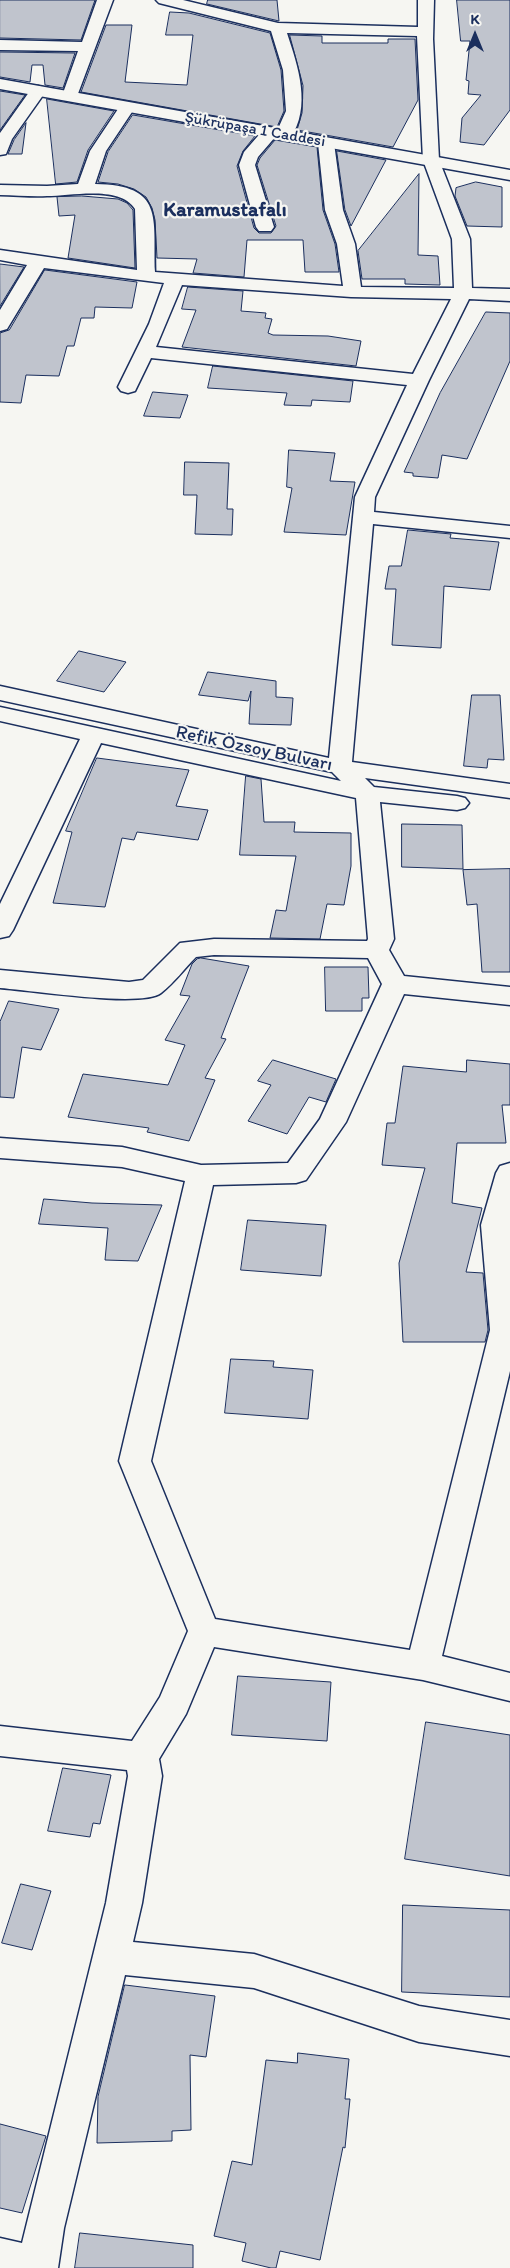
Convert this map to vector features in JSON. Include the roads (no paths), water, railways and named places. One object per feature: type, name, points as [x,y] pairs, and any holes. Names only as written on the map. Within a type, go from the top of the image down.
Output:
[{"type":"street","points":[[70,96],[105,0]]},
{"type":"street","points":[[164,0],[278,28],[426,32]]},
{"type":"street","points":[[376,950],[381,940],[368,793],[340,767],[362,517],[365,497],[419,380],[463,293],[461,239],[431,160],[426,0]]},
{"type":"street","points":[[265,227],[247,165],[250,156],[277,134],[294,111],[291,70],[278,28]]},
{"type":"street","points":[[0,45],[87,47]]},
{"type":"street","name":"Şükrüpaşa 1 Caddesi","points":[[0,84],[510,175]]},
{"type":"street","points":[[0,150],[4,139],[38,91]]},
{"type":"street","points":[[86,189],[98,151],[128,106]]},
{"type":"street","points":[[326,143],[334,210],[346,244],[353,292]]},
{"type":"street","points":[[0,190],[114,190],[135,198],[144,209],[146,275]]},
{"type":"street","points":[[0,255],[38,262],[175,279],[353,292],[510,295]]},
{"type":"street","points":[[0,325],[38,262]]},
{"type":"street","points":[[128,387],[145,352],[175,279]]},
{"type":"street","points":[[145,352],[419,380]]},
{"type":"street","points":[[362,517],[510,532]]},
{"type":"street","name":"Refik Özsoy Bulvarı","points":[[0,693],[340,767],[510,790]]},
{"type":"street","name":"Refik Özsoy Bulvarı","points":[[0,714],[93,736],[368,793],[510,809]]},
{"type":"street","points":[[0,930],[93,736]]},
{"type":"street","points":[[0,979],[129,990],[151,988],[189,949],[214,947],[376,950]]},
{"type":"street","points":[[376,950],[395,984]]},
{"type":"street","points":[[395,984],[510,996]]},
{"type":"street","points":[[2,1154],[122,1157],[201,1175],[296,1172],[332,1122],[395,984]]},
{"type":"street","points":[[423,1666],[507,1330],[495,1225],[510,1173]]},
{"type":"street","points":[[0,2258],[38,2268],[44,2228],[124,1903],[146,1776],[141,1756],[174,1704],[204,1631],[135,1461],[201,1175]]},
{"type":"street","points":[[204,1631],[423,1666],[510,1687]]},
{"type":"street","points":[[0,1741],[141,1756]]},
{"type":"street","points":[[111,1956],[254,1971],[419,2024],[510,2038]]},
{"type":"district","name":"Karamustafalı","points":[[225,211]]}]
